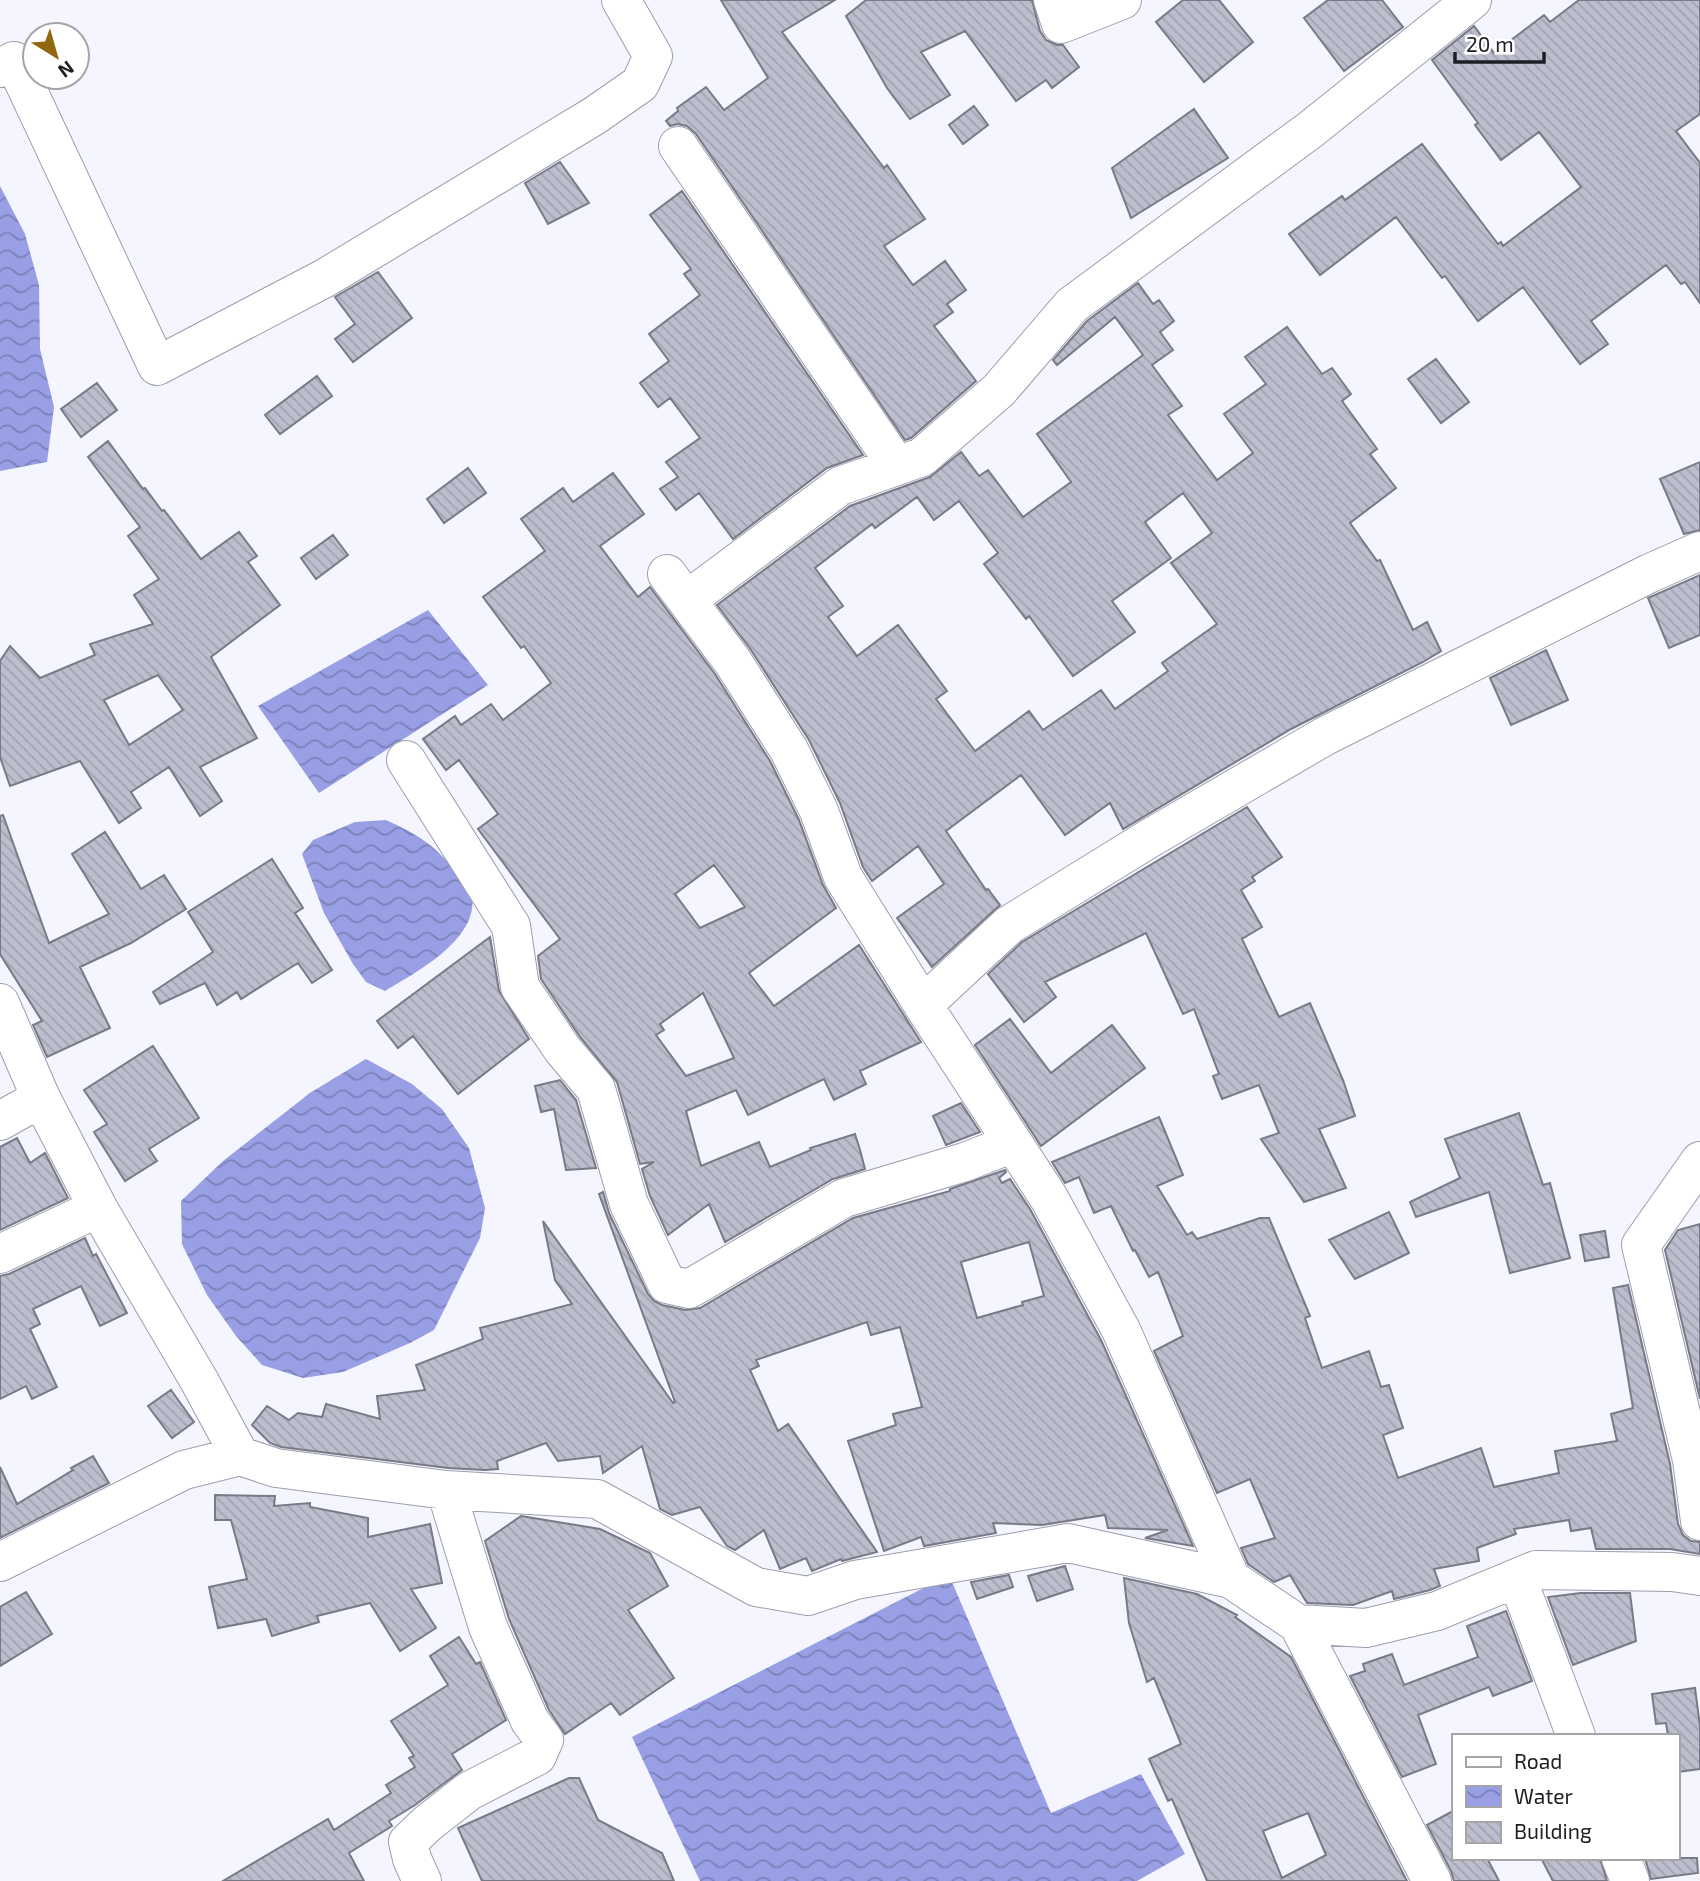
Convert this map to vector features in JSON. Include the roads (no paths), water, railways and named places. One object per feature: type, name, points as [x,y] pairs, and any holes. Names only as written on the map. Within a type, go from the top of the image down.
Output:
[{"type":"street","points":[[0,68],[14,61],[157,366],[325,278],[594,116],[640,84],[653,56],[621,0]]},
{"type":"street","points":[[1053,0],[1060,24],[1122,0]]},
{"type":"street","points":[[1231,1579],[1121,1330],[1049,1198],[843,877],[819,811],[789,750],[733,662],[677,587],[840,486],[922,457],[999,390],[1072,305],[1310,130],[1472,0]]},
{"type":"street","points":[[678,146],[897,466]]},
{"type":"street","points":[[923,1005],[1009,925],[1325,736],[1650,573],[1700,551]]},
{"type":"street","points":[[406,760],[511,926],[520,987],[563,1050],[596,1089],[629,1204],[667,1284],[689,1289],[844,1198],[965,1162],[1013,1143]]},
{"type":"street","points":[[0,1003],[41,1098],[98,1208],[240,1456]]},
{"type":"street","points":[[0,1121],[41,1098]]},
{"type":"street","points":[[1700,1161],[1641,1245],[1692,1460],[1700,1521]]},
{"type":"street","points":[[0,1254],[98,1208]]},
{"type":"street","points":[[0,1562],[184,1470],[240,1456],[276,1468],[446,1490],[597,1499],[756,1587],[808,1596],[855,1580],[1068,1543],[1231,1579],[1298,1624],[1432,1881]]},
{"type":"street","points":[[422,1881],[408,1842],[469,1791],[537,1756],[544,1740],[530,1721],[488,1627],[446,1490]]},
{"type":"street","points":[[1298,1624],[1366,1628],[1437,1611],[1536,1570],[1672,1572],[1700,1576]]},
{"type":"street","points":[[1517,1578],[1575,1734]]},
{"type":"street","points":[[1622,1860],[1630,1881]]},
{"type":"water","points":[[0,186],[25,234],[39,285],[40,349],[54,407],[47,462],[0,471]]},
{"type":"water","points":[[428,610],[488,685],[319,793],[258,706]]},
{"type":"water","points":[[386,820],[424,840],[447,861],[470,889],[472,908],[467,924],[458,938],[414,974],[385,991],[366,982],[353,964],[324,913],[302,854],[313,840],[355,822]]},
{"type":"water","points":[[366,1059],[412,1084],[442,1109],[469,1148],[485,1208],[480,1238],[434,1330],[343,1372],[303,1378],[262,1365],[236,1336],[207,1295],[182,1244],[181,1201],[223,1161],[310,1093]]},
{"type":"water","points":[[949,1575],[1051,1813],[1141,1774],[1185,1854],[1137,1881],[700,1881],[632,1737]]}]
